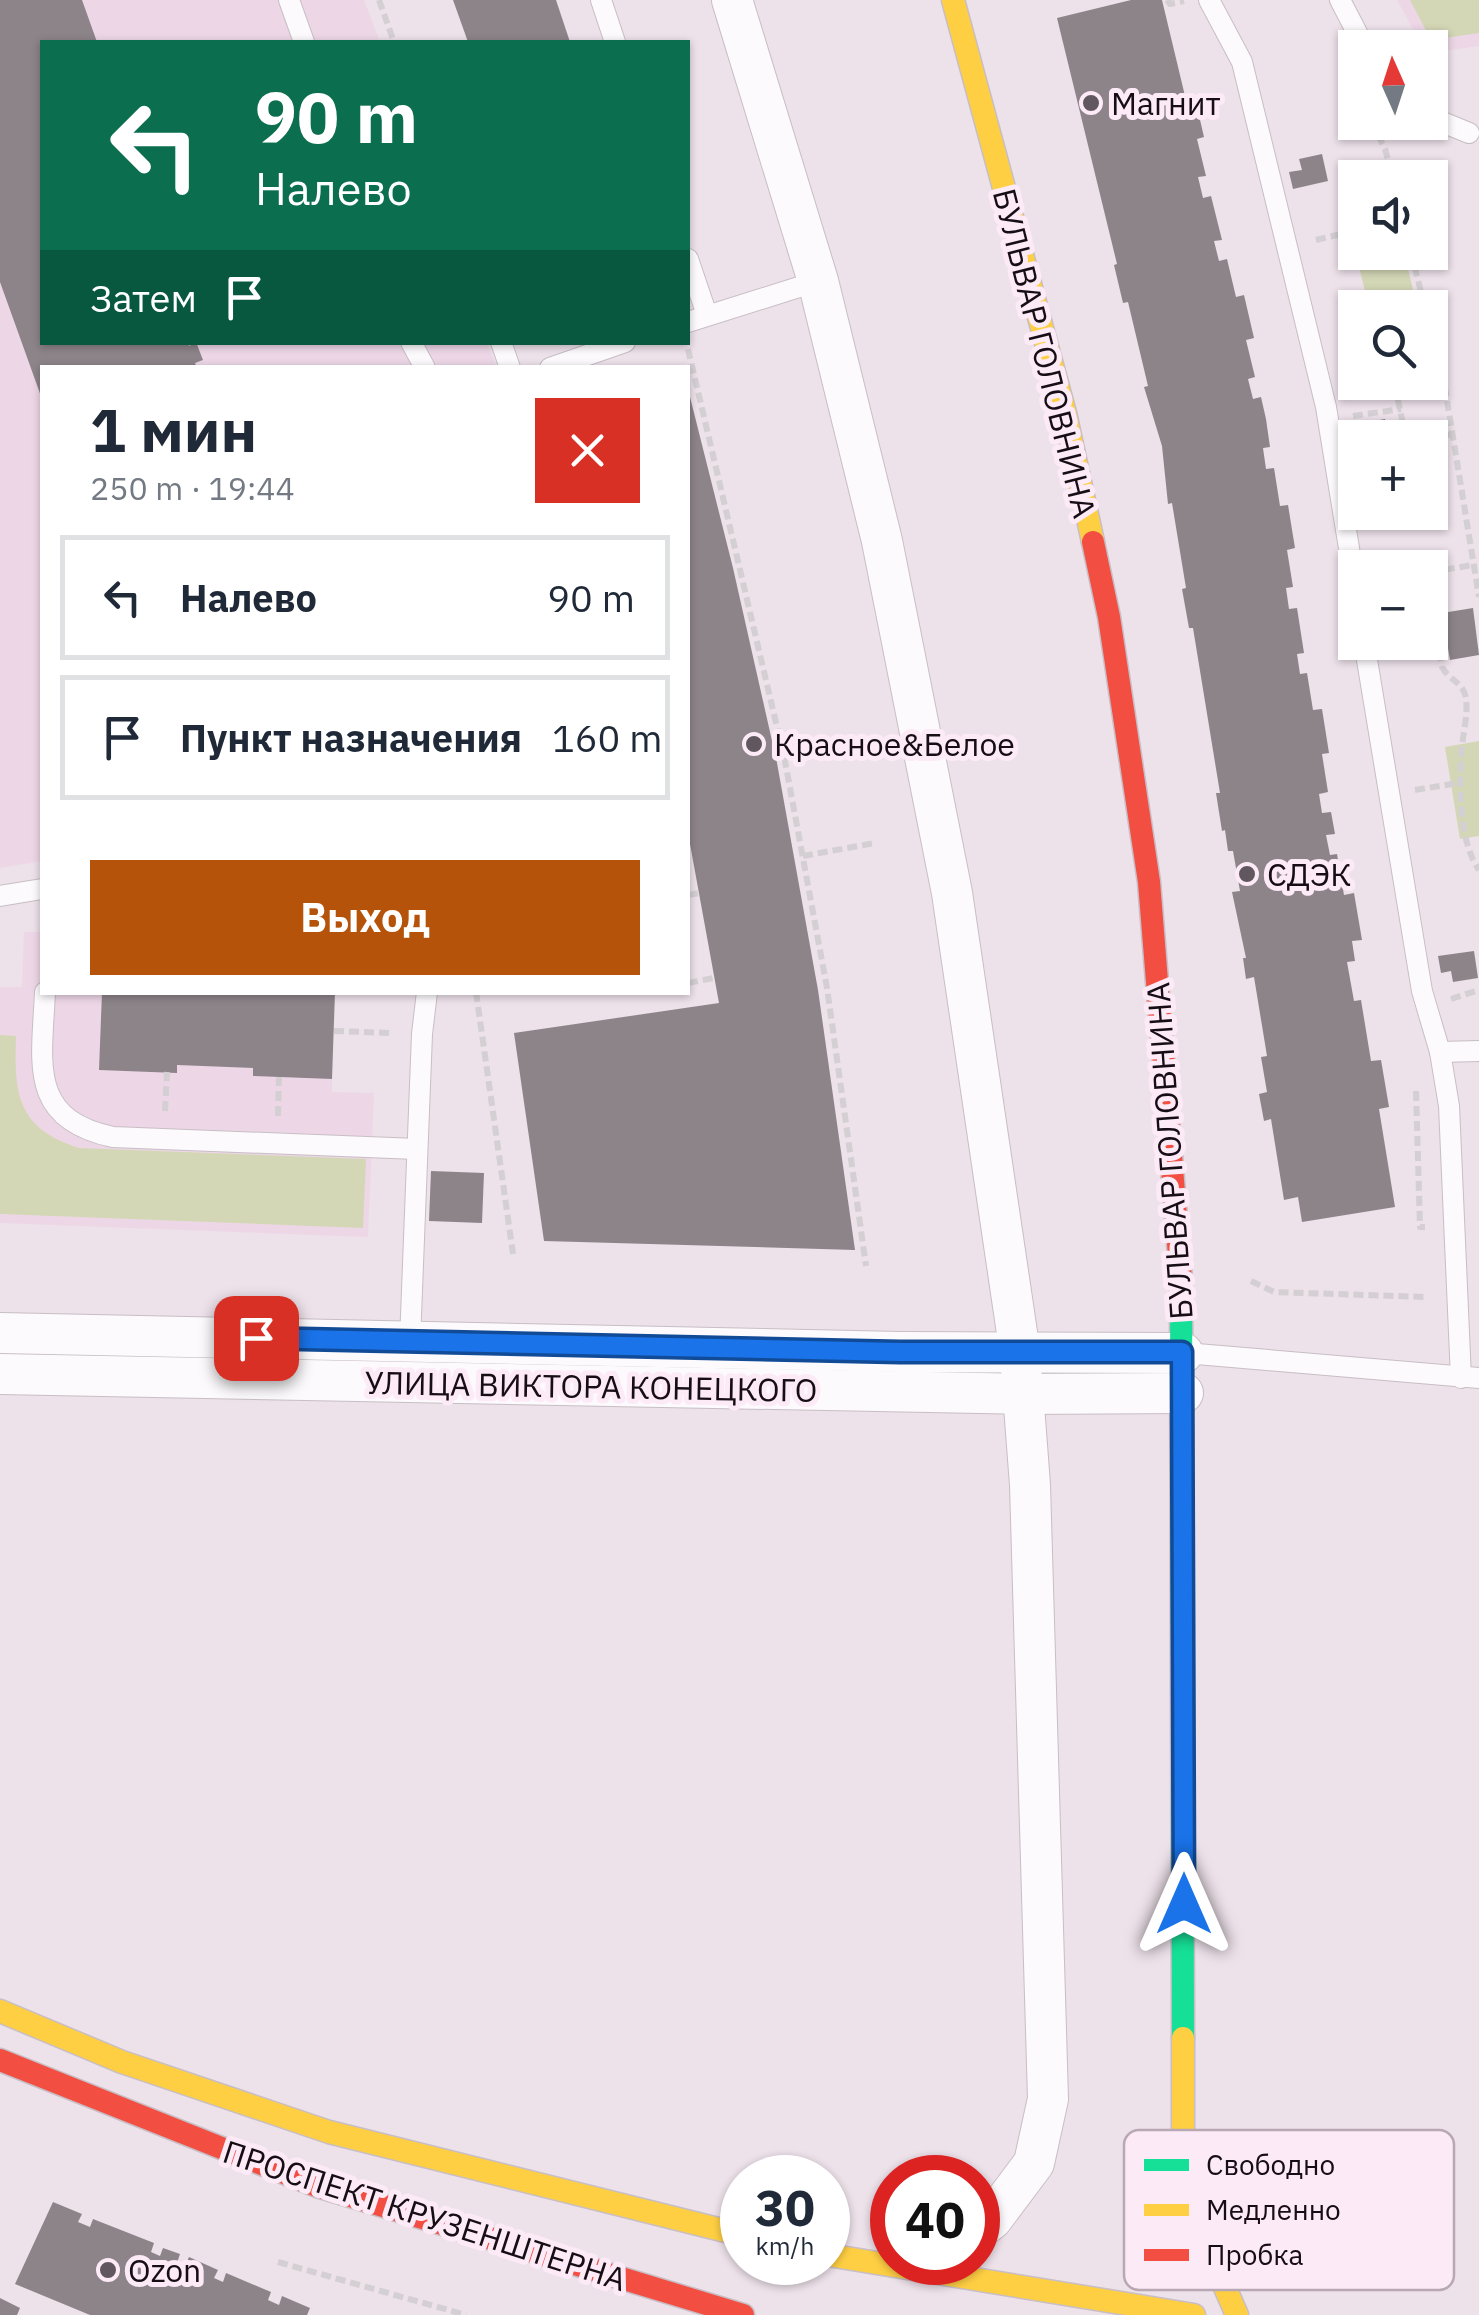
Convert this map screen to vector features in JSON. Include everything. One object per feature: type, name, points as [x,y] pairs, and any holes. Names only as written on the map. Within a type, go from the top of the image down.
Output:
[{"type":"street","points":[[732,0],[818,282],[882,541],[952,893],[1025,1394],[1048,2099],[1034,2164],[1000,2209]]},
{"type":"street","name":"БУЛЬВАР ГОЛОВНИНА","points":[[952,0],[1065,413],[1109,617],[1148,882],[1182,1250],[1183,2130]]},
{"type":"street","name":"УЛИЦА ВИКТОРА КОНЕЦКОГО","points":[[0,1333],[1020,1353],[1182,1352]]},
{"type":"street","name":"УЛИЦА ВИКТОРА КОНЕЦКОГО","points":[[0,1374],[1025,1394],[1183,1393]]},
{"type":"street","name":"ПРОСПЕКТ КРУЗЕНШТЕРНА","points":[[0,2011],[122,2062],[329,2132],[720,2230]]},
{"type":"street","name":"ПРОСПЕКТ КРУЗЕНШТЕРНА","points":[[0,2060],[317,2186],[742,2315]]},
{"type":"street","points":[[1000,2281],[1194,2315]]},
{"type":"street","name":"БУЛЬВАР ГОЛОВНИНА","points":[[1226,2290],[1237,2315]]},
{"type":"lane","points":[[289,0],[303,40]]},
{"type":"lane","points":[[600,0],[614,40]]},
{"type":"lane","points":[[1208,0],[1242,62],[1328,420],[1349,550]]},
{"type":"lane","points":[[1340,0],[1356,30]]},
{"type":"lane","points":[[1448,125],[1469,133]]},
{"type":"lane","points":[[690,272],[697,318],[818,282]]},
{"type":"lane","points":[[559,365],[617,345]]},
{"type":"lane","points":[[1367,660],[1422,990],[1440,1052],[1449,1106],[1459,1298],[1470,1378]]},
{"type":"lane","points":[[0,896],[40,888]]},
{"type":"lane","points":[[45,995],[42,1061],[46,1090],[60,1114],[84,1131],[113,1137],[417,1148]]},
{"type":"lane","points":[[410,1341],[427,995]]},
{"type":"lane","points":[[1440,1052],[1479,1050]]},
{"type":"lane","name":"УЛИЦА ВИКТОРА КОНЕЦКОГО","points":[[1182,1352],[1470,1378]]},
{"type":"path","points":[[380,0],[393,40]]},
{"type":"path","points":[[1288,248],[1338,235]]},
{"type":"path","points":[[687,345],[803,856],[801,874],[827,988],[866,1266]]},
{"type":"path","points":[[1399,400],[1403,420]]},
{"type":"path","points":[[1446,400],[1479,597]]},
{"type":"path","points":[[1328,420],[1401,409]]},
{"type":"path","points":[[1448,435],[1452,434]]},
{"type":"path","points":[[1448,569],[1474,565]]},
{"type":"path","points":[[1441,660],[1447,676],[1460,684],[1466,702],[1458,783],[1470,854],[1479,870]]},
{"type":"path","points":[[1389,794],[1458,783]]},
{"type":"path","points":[[803,856],[875,844]]},
{"type":"path","points":[[690,895],[698,893]]},
{"type":"path","points":[[690,982],[714,978]]},
{"type":"path","points":[[476,995],[513,1254]]},
{"type":"path","points":[[334,1031],[422,1034]]},
{"type":"path","points":[[1414,1107],[1419,1200]]},
{"type":"path","points":[[1251,1281],[1274,1292],[1459,1298]]},
{"type":"path","points":[[278,2262],[466,2315]]},
{"type":"shaded area","points":[[0,0],[364,0],[379,40],[40,40],[40,345],[488,345],[495,365],[40,365],[40,861],[0,868]]},
{"type":"shaded area","points":[[1397,0],[1479,0],[1479,46],[1448,50],[1448,30],[1414,30]]},
{"type":"shaded area","points":[[24,932],[40,932],[40,995],[102,995],[99,1070],[177,1072],[177,1065],[253,1068],[332,1079],[332,1092],[374,1093],[368,1237],[0,1223],[0,987],[22,987]]},
{"type":"green space","points":[[1410,0],[1479,0],[1479,33],[1448,38],[1448,30],[1426,30]]},
{"type":"green space","points":[[1360,270],[1408,270],[1413,290],[1365,290]]},
{"type":"green space","points":[[1479,741],[1479,836],[1460,839],[1445,747]]},
{"type":"green space","points":[[0,1035],[16,1036],[16,1075],[23,1106],[31,1119],[58,1140],[79,1148],[366,1159],[363,1228],[0,1214]]},
{"type":"building","points":[[0,0],[82,0],[96,40],[40,40],[40,345],[197,345],[203,360],[196,365],[40,365],[40,393],[0,282]]},
{"type":"building","points":[[453,0],[556,0],[569,40],[467,40]]},
{"type":"building","points":[[1131,0],[1162,0],[1185,96],[1194,94],[1204,137],[1197,139],[1206,176],[1198,177],[1203,198],[1211,196],[1222,240],[1214,241],[1219,261],[1227,259],[1236,297],[1244,295],[1254,338],[1246,340],[1255,377],[1248,379],[1253,399],[1261,397],[1266,419],[1270,447],[1263,448],[1266,469],[1274,468],[1280,506],[1288,505],[1295,548],[1287,550],[1293,587],[1286,588],[1289,609],[1297,608],[1304,653],[1297,654],[1300,674],[1307,673],[1313,710],[1322,709],[1329,753],[1322,754],[1328,792],[1319,794],[1322,813],[1331,812],[1335,834],[1326,835],[1330,855],[1337,854],[1344,895],[1354,893],[1362,940],[1352,941],[1355,961],[1347,962],[1354,1001],[1361,1000],[1371,1061],[1381,1060],[1389,1107],[1379,1109],[1395,1207],[1302,1222],[1298,1197],[1284,1200],[1271,1119],[1264,1121],[1259,1094],[1267,1092],[1261,1057],[1267,1056],[1254,977],[1246,979],[1246,958],[1232,892],[1240,891],[1233,851],[1228,851],[1225,830],[1222,831],[1216,793],[1220,793],[1193,628],[1189,628],[1182,589],[1186,588],[1172,503],[1168,504],[1162,446],[1144,387],[1148,386],[1128,302],[1123,303],[1057,18]]},
{"type":"building","points":[[1322,154],[1328,181],[1293,189],[1289,172],[1302,170],[1299,159]]},
{"type":"building","points":[[690,397],[777,763],[818,990],[855,1250],[544,1241],[514,1033],[719,1003],[690,844]]},
{"type":"building","points":[[1473,608],[1479,655],[1450,660],[1448,612]]},
{"type":"building","points":[[1474,951],[1478,978],[1453,982],[1451,971],[1441,973],[1438,956]]},
{"type":"building","points":[[102,995],[335,995],[332,1079],[253,1076],[253,1068],[177,1065],[177,1073],[99,1070]]},
{"type":"building","points":[[431,1171],[484,1173],[482,1223],[429,1221]]},
{"type":"building","points":[[53,2202],[82,2214],[78,2222],[90,2227],[93,2219],[154,2243],[151,2252],[160,2256],[163,2248],[180,2254],[177,2263],[185,2266],[189,2257],[218,2270],[214,2278],[223,2282],[226,2273],[271,2292],[268,2300],[279,2305],[282,2296],[310,2308],[307,2315],[90,2315],[15,2284]]},
{"type":"building","points":[[0,2298],[20,2308],[17,2315],[0,2315]]},
{"type":"traffic: fast","points":[[1181,1280],[1183,2038]]},
{"type":"traffic: slow","points":[[953,0],[1065,413],[1093,542]]},
{"type":"traffic: slow","points":[[0,2011],[122,2062],[329,2132],[720,2230]]},
{"type":"traffic: slow","points":[[1183,2038],[1183,2130]]},
{"type":"traffic: slow","points":[[850,2259],[1194,2315]]},
{"type":"traffic: slow","points":[[1226,2290],[1237,2315]]},
{"type":"traffic: jam","points":[[1093,542],[1109,617],[1149,882],[1181,1280]]},
{"type":"traffic: jam","points":[[0,2060],[317,2186],[743,2315]]},
{"type":"place","name":"Магнит","points":[[1091,103]]},
{"type":"place","name":"Красное&Белое","points":[[754,744]]},
{"type":"place","name":"СДЭК","points":[[1247,874]]},
{"type":"place","name":"Ozon","points":[[108,2270]]},
{"type":"route","points":[[256,1338],[900,1352],[1182,1352],[1184,1904]]}]
